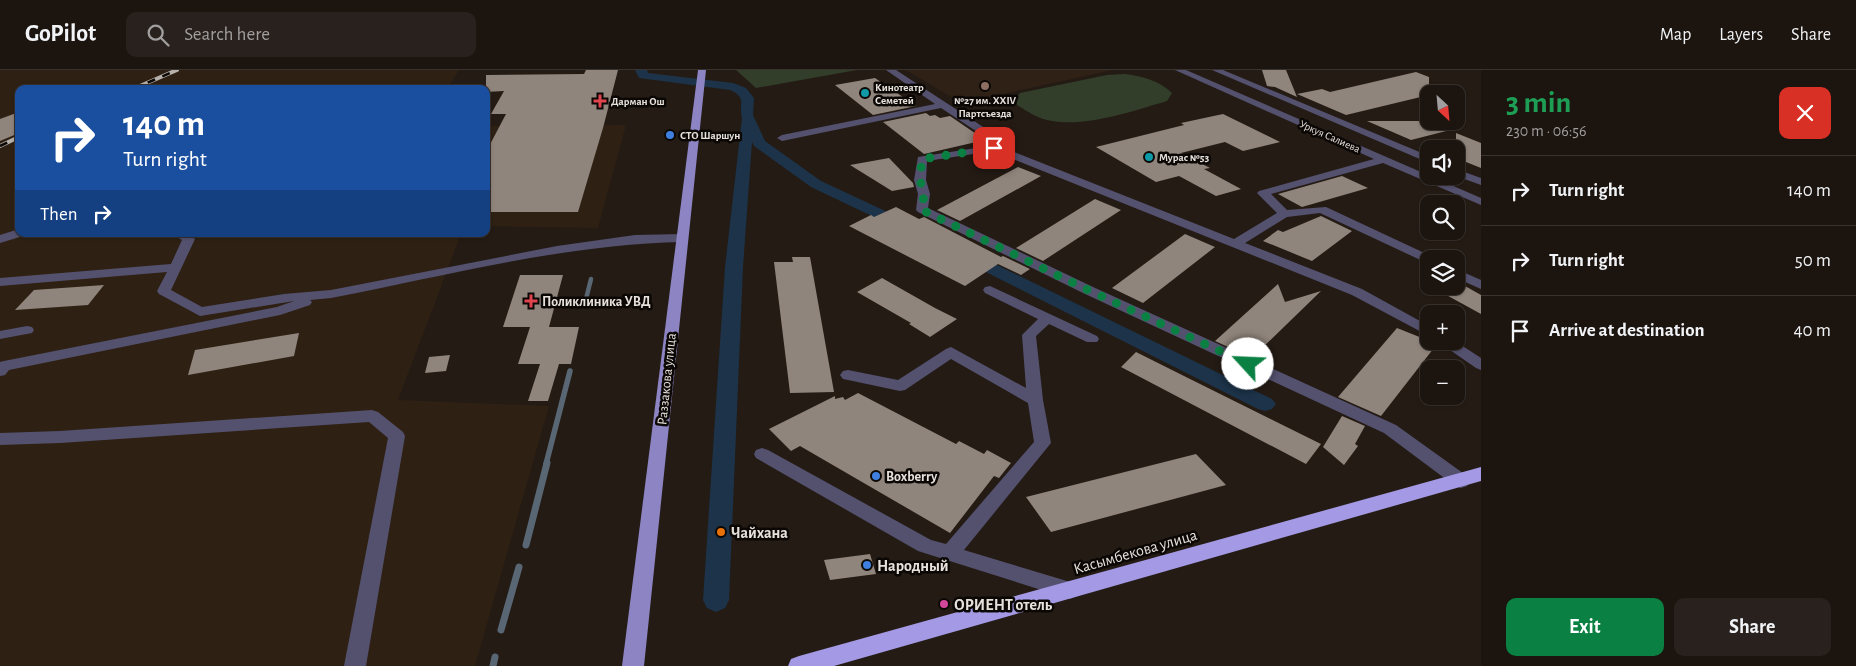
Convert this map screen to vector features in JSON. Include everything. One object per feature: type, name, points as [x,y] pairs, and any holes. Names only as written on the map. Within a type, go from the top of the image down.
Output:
[{"type":"highway","name":"Касымбекова улица","points":[[805,665],[1481,474]]},
{"type":"main road","name":"Раззакова улица","points":[[633,666],[702,73]]},
{"type":"street","points":[[890,70],[993,138],[994,148]]},
{"type":"street","name":"Уркуя Салиева","points":[[1179,70],[1481,202]]},
{"type":"street","name":"Уркуя Салиева","points":[[1216,70],[1420,156]]},
{"type":"street","points":[[782,138],[942,105]]},
{"type":"street","points":[[1420,327],[1357,292],[994,148],[922,159],[920,180],[924,194],[922,210],[1088,290],[1390,429],[1461,481]]},
{"type":"street","points":[[1284,214],[1263,193],[1383,160]]},
{"type":"street","points":[[1465,176],[1481,182]]},
{"type":"street","points":[[1236,243],[1284,214],[1322,209],[1420,256]]},
{"type":"street","points":[[0,239],[15,234]]},
{"type":"street","points":[[185,237],[189,239],[164,291],[200,312],[284,298],[331,294],[557,250],[635,239],[682,238]]},
{"type":"street","points":[[0,282],[176,267]]},
{"type":"street","points":[[1465,277],[1481,285]]},
{"type":"street","points":[[990,290],[1092,339]]},
{"type":"street","points":[[0,371],[4,366],[280,311],[331,294]]},
{"type":"street","points":[[949,554],[1042,443],[1035,400],[1029,335],[1047,318]]},
{"type":"street","points":[[0,335],[27,330]]},
{"type":"street","points":[[1458,350],[1481,365]]},
{"type":"street","points":[[848,375],[900,386],[951,352],[1035,400]]},
{"type":"street","points":[[0,439],[60,437],[372,416],[396,436],[355,666]]},
{"type":"street","points":[[762,454],[925,546],[1070,590]]},
{"type":"shaded area","points":[[0,70],[459,70],[450,85],[15,85],[15,237],[460,237],[398,400],[549,406],[475,666],[0,666]]},
{"type":"shaded area","name":"№27 им. XXIV Партсъезда","points":[[906,70],[1113,70],[961,103]]},
{"type":"shaded area","points":[[626,125],[598,228],[490,226],[490,126]]},
{"type":"green space","points":[[736,70],[857,70],[756,88]]},
{"type":"green space","points":[[1124,74],[1150,79],[1172,93],[1167,101],[1110,117],[1080,122],[1047,120],[1017,105],[1016,98],[1020,93],[1107,75]]},
{"type":"building","points":[[586,70],[618,70],[578,212],[490,212],[490,144],[506,114],[491,114],[504,91],[490,92],[490,85],[486,85],[486,75],[584,74]]},
{"type":"building","points":[[1262,70],[1286,70],[1297,97],[1275,87],[1267,86]]},
{"type":"building","points":[[1416,72],[1429,77],[1429,85],[1420,85],[1420,97],[1346,115],[1297,94],[1322,89],[1330,92]]},
{"type":"building","name":"Кинотеатр Семетей","points":[[875,78],[916,106],[873,115],[835,85]]},
{"type":"building","points":[[15,113],[15,135],[0,141],[0,119]]},
{"type":"building","points":[[926,113],[940,118],[950,116],[985,140],[924,154],[883,122]]},
{"type":"building","points":[[1223,114],[1280,142],[1243,151],[1225,142],[1181,153],[1210,168],[1204,169],[1241,189],[1216,196],[1179,176],[1156,182],[1096,147],[1184,125],[1181,123]]},
{"type":"building","points":[[1367,121],[1420,121],[1420,130],[1450,130],[1411,140]]},
{"type":"building","points":[[1456,133],[1481,143],[1481,168],[1465,162],[1465,140],[1456,140]]},
{"type":"building","points":[[889,158],[913,183],[914,187],[892,191],[850,165]]},
{"type":"building","points":[[1018,167],[1041,176],[960,221],[937,210]]},
{"type":"building","points":[[1342,176],[1368,188],[1302,207],[1278,194]]},
{"type":"building","points":[[1095,199],[1121,210],[1043,261],[1016,248]]},
{"type":"building","points":[[896,207],[919,219],[924,217],[1001,257],[1003,256],[1030,269],[1021,275],[998,264],[965,286],[849,226],[871,215],[874,217]]},
{"type":"building","points":[[1321,216],[1352,231],[1312,261],[1263,241],[1278,230],[1283,232]]},
{"type":"building","points":[[1185,234],[1215,247],[1143,303],[1112,288]]},
{"type":"building","points":[[792,257],[810,257],[834,392],[790,393],[774,262],[793,262]]},
{"type":"building","points":[[520,275],[563,275],[549,327],[579,327],[571,364],[559,364],[548,401],[528,401],[540,364],[518,364],[530,327],[503,327]]},
{"type":"building","points":[[882,278],[957,319],[930,337],[909,324],[911,323],[857,292]]},
{"type":"building","points":[[1278,284],[1285,302],[1321,291],[1252,358],[1215,341]]},
{"type":"building","points":[[104,285],[88,305],[15,310],[34,290]]},
{"type":"building","points":[[1465,286],[1481,295],[1481,314],[1446,295],[1465,295]]},
{"type":"building","points":[[1397,328],[1420,337],[1420,350],[1432,350],[1425,360],[1420,360],[1420,366],[1381,416],[1338,397]]},
{"type":"building","points":[[299,333],[294,356],[188,375],[195,350]]},
{"type":"building","points":[[1136,352],[1321,444],[1306,464],[1121,367]]},
{"type":"building","points":[[450,355],[446,371],[425,373],[429,357]]},
{"type":"building","points":[[858,393],[956,444],[959,441],[984,454],[987,450],[1011,463],[999,478],[994,476],[950,533],[800,446],[791,451],[769,429],[835,396],[835,399],[843,397],[845,400]]},
{"type":"building","points":[[1342,416],[1365,426],[1355,444],[1358,446],[1344,465],[1323,447]]},
{"type":"building","points":[[1196,454],[1226,485],[1051,532],[1026,497]]},
{"type":"building","points":[[870,554],[876,574],[830,580],[824,560]]},
{"type":"waterway","points":[[641,70],[643,76],[733,87],[742,91],[748,98],[747,115],[759,143],[816,184],[903,225]]},
{"type":"waterway","points":[[716,600],[734,267],[747,120]]},
{"type":"waterway","points":[[968,256],[1265,404]]},
{"type":"waterway","points":[[585,303],[591,279]]},
{"type":"waterway","points":[[584,305],[585,301]]},
{"type":"waterway","points":[[546,464],[570,371]]},
{"type":"waterway","points":[[526,545],[547,463]]},
{"type":"waterway","points":[[501,630],[519,567]]},
{"type":"waterway","points":[[493,666],[495,657]]},
{"type":"railway","points":[[142,85],[177,70]]},
{"type":"railway","points":[[0,146],[15,139]]},
{"type":"place","name":"№27 им. XXIV Партсъезда","points":[[985,86]]},
{"type":"place","name":"Кинотеатр Семетей","points":[[865,93]]},
{"type":"place","name":"Дарман Ош","points":[[600,101]]},
{"type":"place","name":"СТО Шаршун","points":[[670,135]]},
{"type":"place","name":"Мурас №53","points":[[1149,157]]},
{"type":"place","name":"Поликлиника УВД","points":[[531,301]]},
{"type":"place","name":"Boxberry","points":[[876,476]]},
{"type":"place","name":"Чайхана","points":[[721,532]]},
{"type":"place","name":"Народный","points":[[867,565]]},
{"type":"place","name":"ОРИЕНТ отель","points":[[944,604]]},
{"type":"route","points":[[994,148],[922,159],[920,180],[924,194],[922,210],[1248,364]]}]
